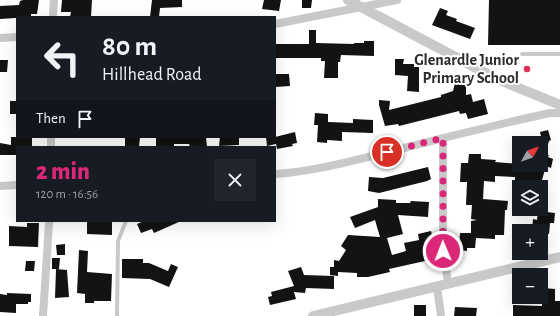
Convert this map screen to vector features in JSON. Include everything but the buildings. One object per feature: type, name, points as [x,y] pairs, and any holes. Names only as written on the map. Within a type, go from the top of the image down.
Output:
[{"type":"street","points":[[53,16],[54,0]]},
{"type":"street","points":[[348,0],[484,72],[560,105]]},
{"type":"street","points":[[276,24],[397,0]]},
{"type":"street","points":[[0,38],[16,37]]},
{"type":"street","points":[[276,174],[318,168],[550,113],[560,113]]},
{"type":"street","points":[[443,138],[442,243],[448,284]]},
{"type":"street","points":[[0,186],[16,185]]},
{"type":"street","points":[[43,316],[49,223]]},
{"type":"street","points":[[313,316],[560,257]]},
{"type":"street","points":[[437,287],[441,316]]},
{"type":"lane","points":[[522,54],[560,54]]},
{"type":"lane","points":[[117,316],[118,241],[126,222]]},
{"type":"place","name":"Glenardle Junior Primary School","points":[[527,69]]},
{"type":"route","points":[[387,152],[443,138],[443,251]]}]
